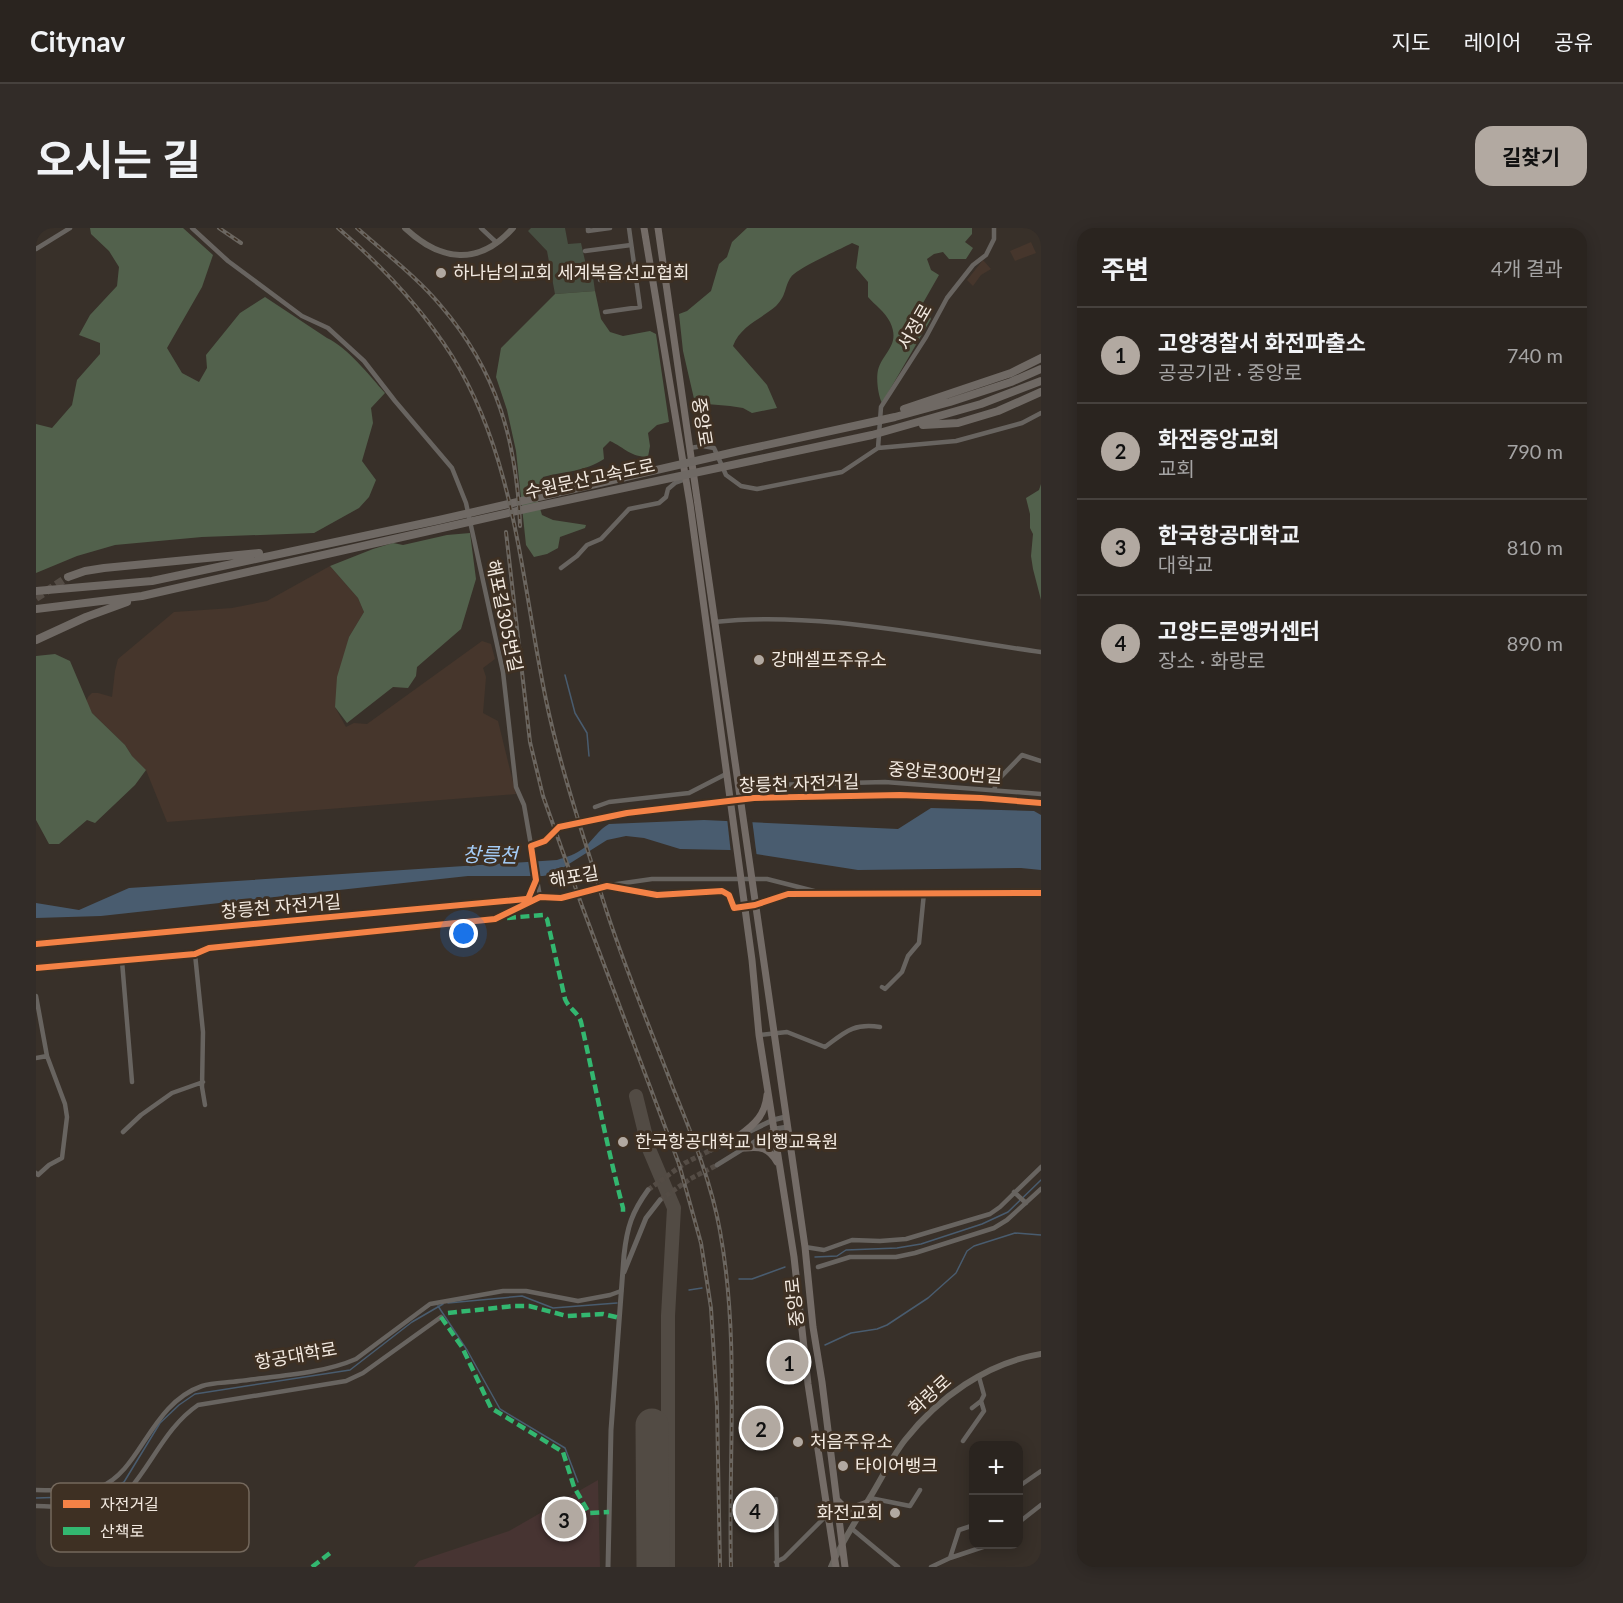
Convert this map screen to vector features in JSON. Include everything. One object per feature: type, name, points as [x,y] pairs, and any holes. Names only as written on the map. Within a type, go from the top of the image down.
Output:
[{"type":"highway","points":[[895,415],[1011,372],[1041,358]]},
{"type":"highway","name":"수원문산고속도로","points":[[36,591],[152,581],[439,520],[950,402],[1011,382],[1041,369]]},
{"type":"highway","name":"수원문산고속도로","points":[[36,609],[142,596],[530,508],[872,435],[981,404],[1041,381]]},
{"type":"highway","points":[[905,426],[958,423],[998,411],[1041,392]]},
{"type":"highway","name":"수원문산고속도로","points":[[68,577],[104,568],[302,548]]},
{"type":"highway","name":"수원문산고속도로","points":[[36,640],[86,617],[142,596]]},
{"type":"main road","points":[[405,228],[427,246],[456,255],[471,256],[497,243],[513,228]]},
{"type":"main road","name":"중앙로","points":[[645,228],[686,479],[745,903],[759,1035],[794,1257],[810,1395],[836,1567]]},
{"type":"main road","name":"중앙로","points":[[658,228],[805,1247],[813,1327],[845,1567]]},
{"type":"main road","points":[[740,1136],[760,1118],[764,1111],[768,1087]]},
{"type":"main road","points":[[745,1148],[765,1148],[773,1155],[780,1167]]},
{"type":"main road","name":"화랑로","points":[[831,1567],[851,1528],[904,1442],[932,1409],[978,1377],[1000,1366],[1041,1354]]},
{"type":"main road","points":[[836,1493],[838,1502],[847,1508],[853,1509],[869,1500]]},
{"type":"street","points":[[36,249],[70,228]]},
{"type":"street","name":"해포길305번길","points":[[192,228],[228,261],[302,316],[328,327],[364,361],[452,468],[466,502],[503,672],[516,787],[524,805],[540,897]]},
{"type":"street","points":[[481,228],[497,243]]},
{"type":"street","points":[[588,228],[588,231],[610,228]]},
{"type":"street","points":[[605,312],[640,307],[628,228]]},
{"type":"street","name":"서정로","points":[[878,448],[881,408],[926,337],[947,298],[973,265],[986,255],[994,239],[994,228]]},
{"type":"street","points":[[585,251],[631,245]]},
{"type":"street","points":[[600,280],[635,275]]},
{"type":"street","points":[[681,450],[704,446],[714,448],[726,475],[741,486],[757,489],[842,472],[878,448],[956,441],[1022,423],[1041,412]]},
{"type":"street","points":[[561,568],[577,556],[587,544],[601,539],[629,509],[659,503],[666,497],[668,489],[675,483],[686,479]]},
{"type":"street","points":[[706,622],[741,618],[825,622],[1041,652]]},
{"type":"street","points":[[994,790],[997,781],[1022,755],[1041,761]]},
{"type":"street","points":[[595,807],[609,802],[688,793],[726,774]]},
{"type":"street","name":"중앙로300번길","points":[[739,788],[885,782],[1041,794]]},
{"type":"street","points":[[607,886],[652,879],[767,879],[830,895]]},
{"type":"street","name":"해포길","points":[[36,968],[195,954],[209,948],[495,919],[540,897],[561,898],[607,886],[657,895],[722,891],[729,895],[734,908],[745,903]]},
{"type":"street","points":[[882,987],[885,989],[902,972],[908,956],[919,943],[924,892]]},
{"type":"street","points":[[745,903],[788,894],[1041,893]]},
{"type":"street","points":[[195,954],[203,1032],[205,1105]]},
{"type":"street","points":[[122,961],[132,1082]]},
{"type":"street","points":[[36,996],[47,1056],[65,1104],[67,1117],[63,1158],[49,1165],[38,1175],[36,1173]]},
{"type":"street","points":[[759,1035],[787,1032],[825,1047],[846,1031],[864,1024],[880,1027]]},
{"type":"street","points":[[36,1058],[47,1056]]},
{"type":"street","points":[[123,1132],[141,1115],[172,1093],[203,1082]]},
{"type":"street","points":[[711,1149],[773,1120],[785,1117]]},
{"type":"street","points":[[717,1165],[775,1129],[787,1127]]},
{"type":"street","points":[[805,1247],[824,1250],[852,1240],[906,1239],[990,1214],[1000,1208],[1041,1167]]},
{"type":"street","points":[[818,1266],[850,1257],[896,1257],[915,1253],[994,1228],[1041,1189]]},
{"type":"street","points":[[609,1567],[611,1430],[626,1230],[636,1207],[648,1190]]},
{"type":"street","points":[[1014,1192],[1026,1203]]},
{"type":"street","points":[[621,1282],[645,1218],[660,1200]]},
{"type":"street","name":"항공대학로","points":[[107,1483],[121,1474],[162,1415],[181,1397],[203,1386],[295,1374],[346,1364],[430,1304],[503,1291],[526,1291],[578,1301],[620,1293]]},
{"type":"street","name":"항공대학로","points":[[134,1483],[165,1438],[186,1413],[198,1405],[346,1381],[363,1373],[441,1317]]},
{"type":"street","points":[[972,1408],[981,1401],[984,1395],[978,1377]]},
{"type":"street","points":[[963,1441],[984,1411],[981,1401]]},
{"type":"street","points":[[1023,1484],[1041,1472]]},
{"type":"street","name":"항공대학로","points":[[36,1490],[51,1490]]},
{"type":"street","points":[[869,1500],[910,1506],[920,1490]]},
{"type":"street","points":[[776,1499],[776,1564]]},
{"type":"street","points":[[1023,1519],[1041,1505]]},
{"type":"street","name":"항공대학로","points":[[36,1506],[51,1506]]},
{"type":"street","points":[[776,1564],[828,1515]]},
{"type":"street","points":[[950,1558],[959,1530],[969,1527]]},
{"type":"street","points":[[851,1528],[898,1567]]},
{"type":"street","points":[[931,1567],[979,1549]]},
{"type":"shaded area","points":[[1031,242],[1036,253],[1015,261],[1010,251]]},
{"type":"shaded area","points":[[983,260],[991,269],[981,275],[973,286],[967,280]]},
{"type":"shaded area","points":[[330,566],[358,598],[364,612],[349,637],[335,707],[346,727],[354,723],[367,724],[482,641],[491,644],[495,659],[483,668],[486,677],[483,713],[498,721],[516,794],[167,822],[146,770],[125,745],[92,713],[86,702],[88,697],[92,693],[98,693],[112,697],[118,659],[174,612],[232,608],[267,601]]},
{"type":"shaded area","points":[[598,1480],[600,1567],[414,1567],[419,1561],[509,1531]]},
{"type":"green space","points":[[90,228],[183,228],[213,255],[202,287],[167,348],[182,373],[199,382],[207,368],[206,355],[240,313],[265,297],[335,342],[358,362],[385,393],[371,408],[373,423],[362,461],[376,480],[369,497],[359,508],[314,533],[202,537],[115,545],[77,556],[36,573],[36,424],[52,428],[72,405],[77,380],[100,354],[100,343],[79,335],[90,315],[117,286],[119,267],[109,251],[91,234]]},
{"type":"green space","points":[[531,228],[565,228],[568,244],[581,243],[586,265],[592,270],[595,291],[555,294],[547,251],[528,231]]},
{"type":"green space","points":[[747,228],[972,228],[972,234],[965,242],[973,248],[966,259],[949,259],[943,252],[927,259],[931,270],[939,275],[923,303],[931,319],[882,403],[878,391],[877,374],[892,343],[893,330],[885,315],[868,297],[868,282],[856,268],[859,246],[852,243],[795,273],[780,302],[746,328],[733,346],[767,385],[777,408],[752,413],[743,408],[695,403],[683,351],[679,314],[687,311],[711,291],[719,264],[727,257],[732,242]]},
{"type":"green space","points":[[595,291],[601,319],[610,332],[623,336],[650,331],[656,334],[669,422],[657,425],[648,433],[650,446],[648,457],[632,454],[610,441],[603,448],[604,459],[597,463],[582,469],[543,477],[536,495],[542,515],[553,520],[586,525],[585,528],[560,537],[558,548],[534,557],[526,545],[516,451],[507,410],[496,377],[501,348],[555,294]]},
{"type":"green space","points":[[1041,484],[1041,600],[1031,556],[1033,534],[1026,498],[1039,490]]},
{"type":"green space","points":[[470,533],[476,579],[461,629],[417,667],[416,676],[408,688],[393,687],[347,723],[335,707],[337,677],[349,637],[364,612],[358,598],[330,566],[393,543],[403,545],[447,535]]},
{"type":"green space","points":[[55,654],[70,661],[92,713],[125,745],[146,770],[135,785],[95,823],[87,820],[59,844],[49,844],[36,820],[36,656]]},
{"type":"water","points":[[931,808],[1034,811],[1041,815],[1041,870],[1021,868],[858,870],[730,850],[680,849],[644,838],[626,836],[607,840],[553,874],[543,876],[468,876],[101,916],[36,918],[36,903],[79,910],[129,888],[557,860],[581,850],[609,824],[704,820],[898,829]]},
{"type":"pier","points":[[727,818],[752,819],[757,858],[731,854]]},
{"type":"waterway","points":[[565,675],[575,713],[587,733],[589,756]]},
{"type":"waterway","points":[[815,1257],[837,1256],[846,1250],[897,1248],[921,1244],[982,1224],[1008,1212],[1041,1180]]},
{"type":"waterway","points":[[825,1345],[851,1333],[887,1325],[928,1298],[956,1273],[967,1251],[974,1246],[1015,1233],[1041,1235]]},
{"type":"waterway","points":[[739,1279],[752,1279],[785,1267]]},
{"type":"waterway","points":[[689,1290],[702,1288]]},
{"type":"waterway","points":[[448,1303],[522,1296],[553,1308],[617,1303]]},
{"type":"waterway","points":[[122,1483],[160,1423],[195,1394],[350,1370],[412,1322],[443,1304]]},
{"type":"waterway","points":[[438,1306],[467,1350],[500,1409],[565,1448],[578,1482]]},
{"type":"waterway","points":[[36,1498],[51,1498]]},
{"type":"taxiway","points":[[636,1096],[649,1149],[674,1208],[668,1316],[668,1567]]},
{"type":"runway","points":[[652,1425],[653,1567]]},
{"type":"tunnel","points":[[36,598],[68,577]]},
{"type":"tunnel","points":[[648,1190],[685,1163],[711,1150]]},
{"type":"tunnel","points":[[660,1200],[690,1179],[717,1165]]},
{"type":"railway","points":[[219,228],[241,243]]},
{"type":"railway","points":[[338,228],[400,288],[452,356],[473,395],[504,479],[523,568],[546,700],[565,775],[611,924],[706,1176],[720,1231],[730,1314],[731,1567]]},
{"type":"railway","points":[[357,228],[432,295],[477,356],[490,382],[508,437],[514,465],[520,526]]},
{"type":"railway","points":[[506,532],[530,742],[543,796],[679,1164],[701,1243],[711,1308],[717,1406],[720,1567]]},
{"type":"marked path","points":[[507,918],[543,915],[547,919],[565,999],[581,1022],[623,1215]]},
{"type":"marked path","points":[[448,1313],[529,1306],[567,1316],[603,1314],[620,1318]]},
{"type":"marked path","points":[[441,1317],[462,1347],[491,1408],[563,1452],[574,1487],[589,1513],[609,1512]]},
{"type":"marked path","points":[[312,1567],[330,1553]]},
{"type":"cycle path","name":"창릉천 자전거길","points":[[528,899],[536,880],[531,846],[545,841],[559,827],[627,813],[754,798],[900,795],[1041,803]]},
{"type":"cycle path","points":[[36,968],[195,954],[209,948],[495,919],[540,897],[561,898],[607,886],[657,895],[722,891],[729,895],[734,908],[755,905],[788,894],[1041,893]]},
{"type":"cycle path","name":"창릉천 자전거길","points":[[36,944],[526,899]]},
{"type":"place","name":"하나남의교회 세계복음선교협회","points":[[441,273]]},
{"type":"place","name":"강매셀프주유소","points":[[759,660]]},
{"type":"place","name":"한국항공대학교 비행교육원","points":[[623,1142]]},
{"type":"place","name":"고양경찰서 화전파출소","points":[[789,1362]]},
{"type":"place","name":"화전중앙교회","points":[[761,1428]]},
{"type":"place","name":"처음주유소","points":[[798,1442]]},
{"type":"place","name":"타이어뱅크","points":[[843,1466]]},
{"type":"place","name":"고양드론앵커센터","points":[[755,1510]]},
{"type":"place","name":"화전교회","points":[[895,1513]]},
{"type":"place","name":"한국항공대학교","points":[[564,1519]]},
{"type":"water label","name":"창릉천","points":[[490,855]]}]
